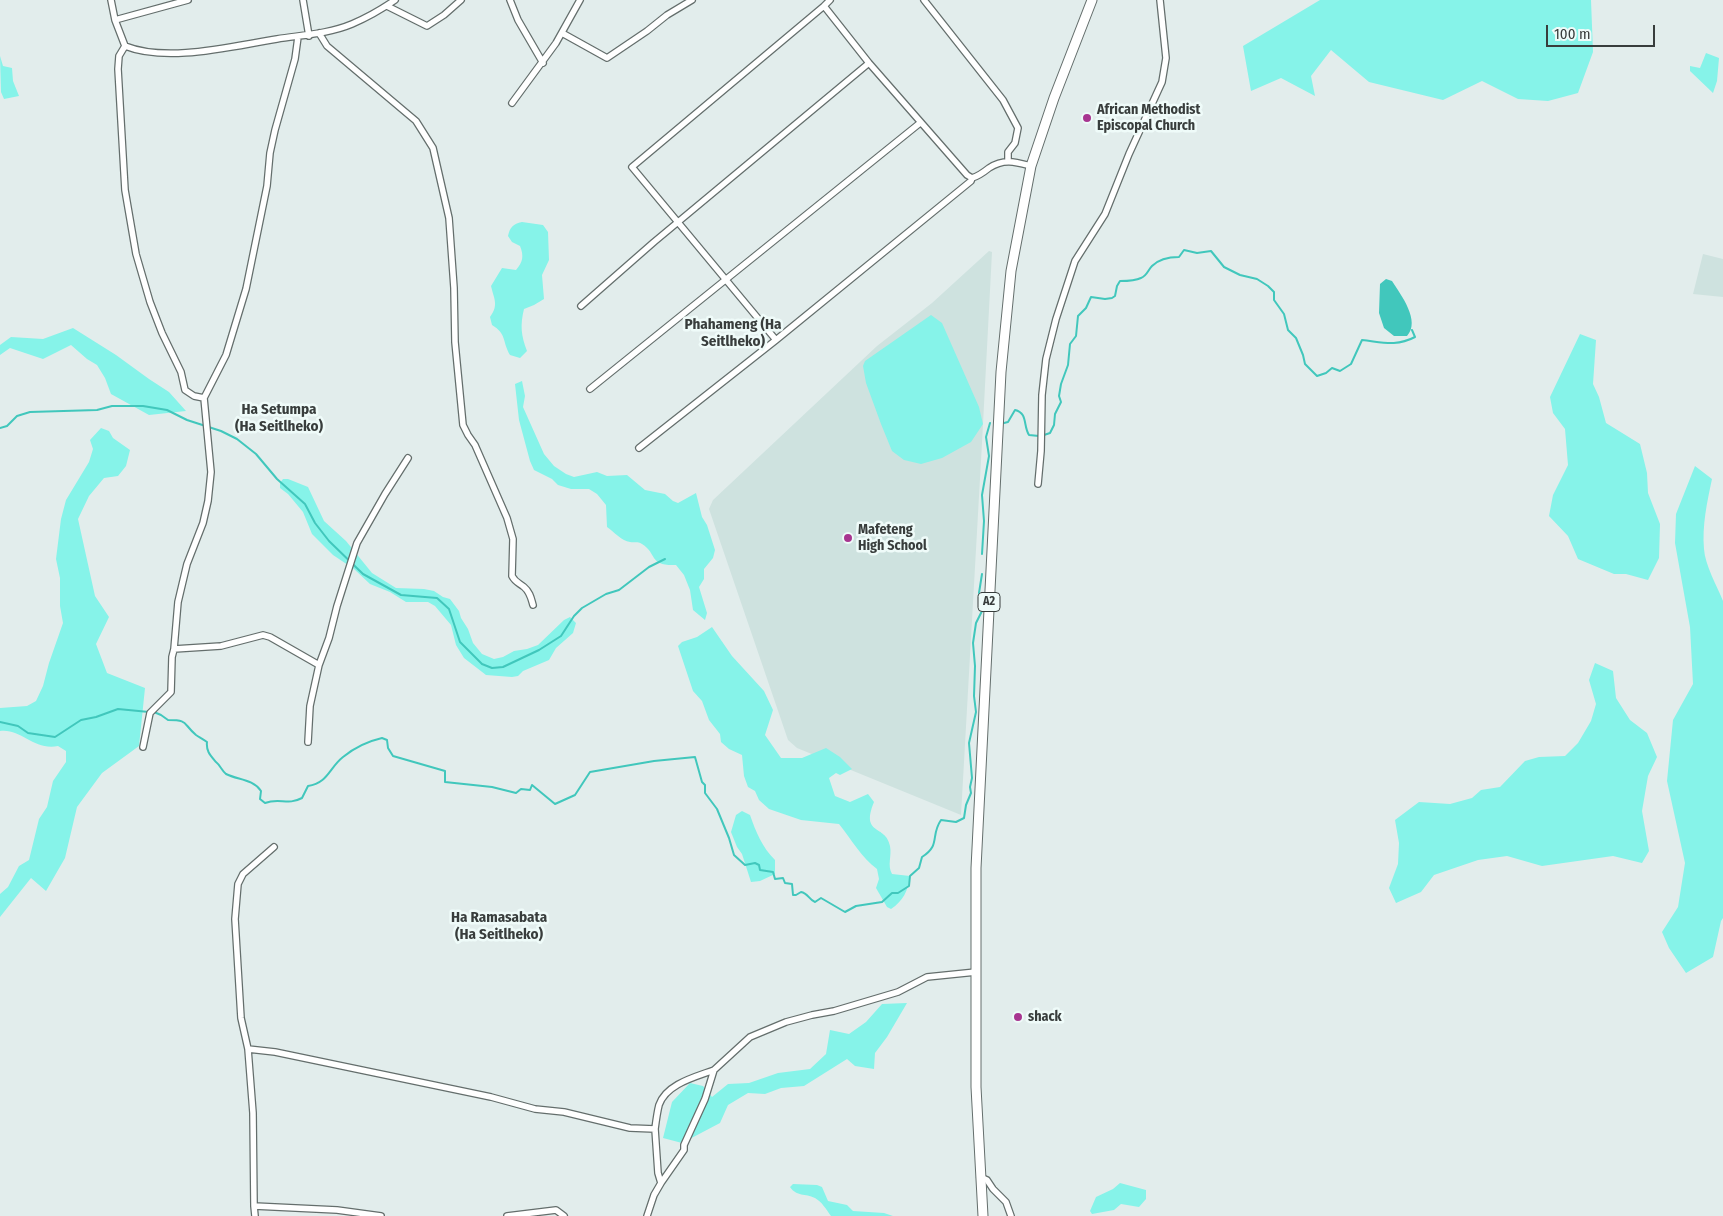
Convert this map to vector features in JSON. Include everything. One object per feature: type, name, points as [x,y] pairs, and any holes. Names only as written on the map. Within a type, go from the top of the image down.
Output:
[{"type":"main road","name":"A2","points":[[983,1216],[976,1087],[976,868],[1001,372],[1011,271],[1031,166],[1054,98],[1092,0]]},
{"type":"street","points":[[111,0],[115,20],[126,46],[136,50],[198,53],[232,46],[309,36],[351,25],[395,0]]},
{"type":"street","points":[[115,20],[188,0]]},
{"type":"street","points":[[303,0],[309,36]]},
{"type":"street","points":[[387,6],[427,26],[444,15],[461,0]]},
{"type":"street","points":[[510,0],[518,20],[543,63]]},
{"type":"street","points":[[512,103],[543,63],[580,0]]},
{"type":"street","points":[[562,32],[606,58],[647,31],[667,15],[692,0]]},
{"type":"street","points":[[776,340],[632,166],[830,0]]},
{"type":"street","points":[[924,0],[1003,100],[1018,128],[1015,143],[1008,152],[1008,161]]},
{"type":"street","points":[[1038,484],[1042,443],[1042,395],[1046,359],[1056,319],[1076,260],[1108,207],[1129,154],[1162,82],[1166,58],[1160,0]]},
{"type":"street","points":[[824,6],[920,123],[967,175],[972,178]]},
{"type":"street","points":[[319,33],[327,46],[416,121],[433,148],[449,218],[454,288],[455,342],[463,425],[475,445],[507,518],[513,539],[512,576],[514,580],[524,586],[530,593],[534,605]]},
{"type":"street","points":[[143,747],[150,713],[171,692],[172,656],[178,602],[187,564],[204,522],[211,483],[204,398],[226,355],[246,289],[267,186],[274,130],[295,59],[298,37]]},
{"type":"street","points":[[126,46],[119,56],[120,118],[125,190],[136,254],[150,302],[162,333],[181,372],[185,390],[194,396],[204,398]]},
{"type":"street","points":[[580,306],[869,63]]},
{"type":"street","points":[[590,389],[920,123]]},
{"type":"street","points":[[639,448],[776,340],[971,181],[972,178],[996,163],[1008,161],[1031,166]]},
{"type":"street","points":[[308,742],[310,706],[319,665],[329,638],[357,543],[408,458]]},
{"type":"street","points":[[174,649],[221,646],[263,635],[270,637],[319,665]]},
{"type":"street","points":[[255,1216],[254,1136],[248,1050],[241,1018],[237,975],[235,920],[238,884],[243,874],[274,847]]},
{"type":"street","points":[[661,1183],[658,1173],[655,1128],[660,1103],[670,1090],[685,1080],[714,1070],[750,1037],[786,1022],[812,1015],[834,1012],[871,1001],[898,992],[927,977],[976,972]]},
{"type":"street","points":[[248,1050],[275,1052],[491,1097],[536,1110],[586,1116],[630,1128],[655,1128]]},
{"type":"street","points":[[647,1216],[654,1195],[684,1150],[684,1145],[709,1088],[714,1070]]},
{"type":"street","points":[[980,1177],[987,1180],[992,1189],[1006,1202],[1011,1216]]},
{"type":"street","points":[[254,1206],[381,1216]]},
{"type":"street","points":[[507,1216],[556,1210],[564,1216]]},
{"type":"shaded area","points":[[1320,0],[1591,0],[1593,52],[1578,93],[1548,101],[1518,99],[1482,81],[1443,100],[1369,82],[1331,50],[1311,76],[1315,96],[1281,78],[1251,91],[1243,46]]},
{"type":"shaded area","points":[[1706,53],[1719,58],[1717,81],[1713,93],[1690,71],[1690,66],[1700,68]]},
{"type":"shaded area","points":[[0,56],[3,66],[12,68],[13,81],[19,96],[4,99],[1,92]]},
{"type":"shaded area","points":[[522,222],[543,225],[548,232],[549,260],[542,275],[544,299],[524,309],[522,330],[527,351],[520,358],[510,355],[502,335],[492,325],[490,317],[495,305],[491,286],[502,268],[516,270],[521,262],[522,253],[520,246],[512,242],[508,236],[512,226]]},
{"type":"shaded area","name":"Mafeteng High School","points":[[989,251],[992,252],[961,815],[797,748],[788,740],[709,509],[713,500],[877,346],[932,303]]},
{"type":"shaded area","points":[[1703,254],[1723,259],[1723,297],[1693,294]]},
{"type":"shaded area","points":[[1386,279],[1392,281],[1411,316],[1411,330],[1407,336],[1394,336],[1384,328],[1379,313],[1380,284]]},
{"type":"shaded area","points":[[931,315],[942,323],[979,407],[983,424],[971,442],[942,458],[921,464],[904,460],[892,451],[866,383],[863,366],[865,361]]},
{"type":"shaded area","points":[[73,328],[169,392],[186,411],[149,415],[111,394],[105,378],[97,365],[71,345],[43,359],[10,348],[0,355],[0,345],[11,337],[43,339]]},
{"type":"shaded area","points":[[1580,334],[1596,340],[1593,384],[1599,397],[1606,423],[1640,444],[1647,473],[1648,493],[1660,524],[1659,558],[1648,580],[1626,574],[1614,574],[1578,559],[1568,536],[1549,516],[1553,495],[1568,465],[1565,429],[1553,413],[1550,397]]},
{"type":"shaded area","points":[[522,381],[525,396],[523,407],[544,454],[554,466],[566,474],[574,477],[597,472],[607,476],[627,475],[645,490],[665,494],[678,503],[696,493],[702,517],[707,525],[715,550],[713,558],[704,569],[704,579],[699,587],[707,613],[705,620],[693,610],[690,590],[684,575],[676,565],[661,564],[654,559],[642,544],[624,540],[607,527],[606,505],[597,494],[589,489],[571,489],[558,485],[552,479],[534,470],[519,420],[515,384]]},
{"type":"shaded area","points":[[101,428],[109,431],[113,438],[130,450],[126,466],[118,476],[104,478],[89,496],[78,519],[95,596],[109,617],[96,644],[107,673],[145,688],[139,746],[102,773],[77,807],[65,858],[46,891],[31,878],[0,917],[0,894],[8,887],[19,866],[29,860],[39,819],[47,807],[53,781],[66,762],[66,751],[58,746],[49,747],[35,743],[15,733],[0,731],[0,708],[27,706],[36,701],[43,686],[63,623],[60,606],[60,578],[56,559],[61,519],[66,500],[89,462],[93,449],[90,440]]},
{"type":"shaded area","points":[[1695,466],[1712,479],[1704,523],[1704,549],[1709,569],[1723,601],[1723,918],[1713,957],[1686,973],[1669,948],[1662,932],[1678,907],[1685,863],[1667,781],[1673,720],[1693,684],[1690,627],[1675,543],[1676,514]]},
{"type":"shaded area","points":[[283,479],[288,479],[308,487],[324,521],[346,541],[372,573],[396,588],[434,591],[450,599],[459,611],[473,643],[482,654],[494,659],[514,651],[538,645],[564,620],[570,617],[576,623],[573,633],[556,648],[549,660],[523,671],[518,676],[486,675],[464,658],[456,645],[451,625],[435,606],[428,602],[406,602],[390,592],[370,584],[354,569],[333,555],[312,534],[303,512],[288,494],[280,488],[280,483]]},
{"type":"shaded area","points":[[712,627],[732,656],[764,691],[773,710],[765,735],[781,758],[802,758],[826,748],[840,757],[852,769],[840,775],[836,773],[829,778],[835,796],[850,802],[868,794],[874,802],[870,820],[875,829],[888,839],[892,874],[910,876],[904,895],[899,903],[891,909],[887,907],[876,888],[879,879],[877,869],[862,854],[839,824],[801,820],[769,809],[759,800],[755,791],[748,787],[744,776],[742,755],[729,749],[721,742],[720,734],[709,720],[702,701],[693,691],[678,646],[682,642],[697,637]]},
{"type":"shaded area","points":[[1595,663],[1613,671],[1616,698],[1630,720],[1647,733],[1657,757],[1648,776],[1642,811],[1649,851],[1642,863],[1613,856],[1542,866],[1507,856],[1478,860],[1434,875],[1421,892],[1396,903],[1389,888],[1398,864],[1399,843],[1395,820],[1419,802],[1450,804],[1472,798],[1481,790],[1500,787],[1525,761],[1539,757],[1565,756],[1578,743],[1591,721],[1596,704],[1589,680]]},
{"type":"shaded area","points":[[742,811],[750,815],[766,850],[775,860],[775,874],[760,881],[751,882],[742,854],[731,832],[736,815]]},
{"type":"shaded area","points":[[907,1003],[875,1053],[874,1069],[855,1066],[847,1059],[804,1086],[781,1088],[765,1094],[748,1093],[728,1105],[720,1123],[682,1143],[663,1138],[672,1102],[690,1083],[703,1086],[712,1097],[728,1084],[749,1083],[778,1073],[810,1069],[826,1054],[830,1030],[849,1034],[866,1022],[882,1004]]},
{"type":"shaded area","points":[[1120,1183],[1146,1190],[1146,1199],[1139,1207],[1121,1204],[1114,1210],[1092,1214],[1090,1211],[1096,1197],[1113,1189]]},
{"type":"shaded area","points":[[793,1184],[822,1187],[828,1201],[847,1205],[853,1211],[884,1213],[893,1216],[831,1216],[817,1200],[798,1194],[793,1190],[790,1187]]},
{"type":"waterway","points":[[1044,435],[1050,433],[1054,425],[1055,414],[1061,402],[1059,396],[1068,365],[1070,344],[1076,336],[1078,316],[1086,308],[1091,297],[1112,298],[1115,296],[1120,281],[1139,279],[1158,262],[1172,257],[1179,257],[1184,250],[1197,253],[1211,251],[1224,267],[1240,275],[1257,279],[1268,286],[1274,292],[1274,300],[1284,314],[1288,330],[1296,338],[1305,364],[1317,376],[1326,373],[1332,368],[1340,371],[1351,364],[1362,340],[1389,343],[1402,342],[1415,337],[1412,330]]},
{"type":"waterway","points":[[0,428],[7,426],[17,416],[30,412],[97,410],[112,406],[143,406],[167,410],[187,420],[221,431],[237,439],[256,454],[277,479],[305,504],[315,523],[329,541],[363,574],[401,595],[437,598],[449,609],[460,642],[482,664],[492,668],[503,667],[539,650],[561,636],[574,616],[582,608],[606,594],[619,590],[649,567],[665,559]]},
{"type":"waterway","points":[[1004,423],[1008,422],[1015,410],[1024,417],[1029,435],[1039,436]]},
{"type":"waterway","points":[[982,554],[984,521],[982,495],[989,456],[986,437],[990,423]]},
{"type":"waterway","points":[[154,712],[168,720],[185,723],[196,735],[207,742],[209,753],[225,773],[254,784],[261,791],[260,799],[265,803],[270,801],[292,801],[302,798],[308,786],[320,782],[338,761],[347,754],[362,745],[382,738],[387,740],[388,748],[393,756],[445,771],[445,782],[492,787],[516,793],[521,789],[530,790],[532,785],[555,804],[575,795],[590,772],[654,761],[695,757],[702,782],[705,785],[705,793],[717,809],[734,855],[745,865],[755,863],[759,865],[760,870],[773,872],[775,879],[783,878],[785,883],[792,884],[793,895],[801,892],[815,902],[821,898],[845,912],[856,906],[882,902],[892,893],[898,893],[909,886],[910,876],[919,868],[922,857],[931,848],[941,820],[956,822],[964,818],[966,805],[971,793],[972,778],[969,743],[976,712],[973,643],[976,623],[982,611],[979,593],[982,574]]},
{"type":"waterway","points":[[0,722],[18,726],[28,733],[55,737],[81,720],[118,709],[149,712]]},
{"type":"place","name":"African Methodist Episcopal Church","points":[[1087,118]]},
{"type":"place","name":"Mafeteng High School","points":[[848,538]]},
{"type":"place","name":"shack","points":[[1018,1017]]},
{"type":"district","name":"Phahameng (Ha Seitlheko)","points":[[733,334]]},
{"type":"district","name":"Ha Setumpa (Ha Seitlheko)","points":[[279,418]]},
{"type":"district","name":"Ha Ramasabata (Ha Seitlheko)","points":[[499,926]]}]
